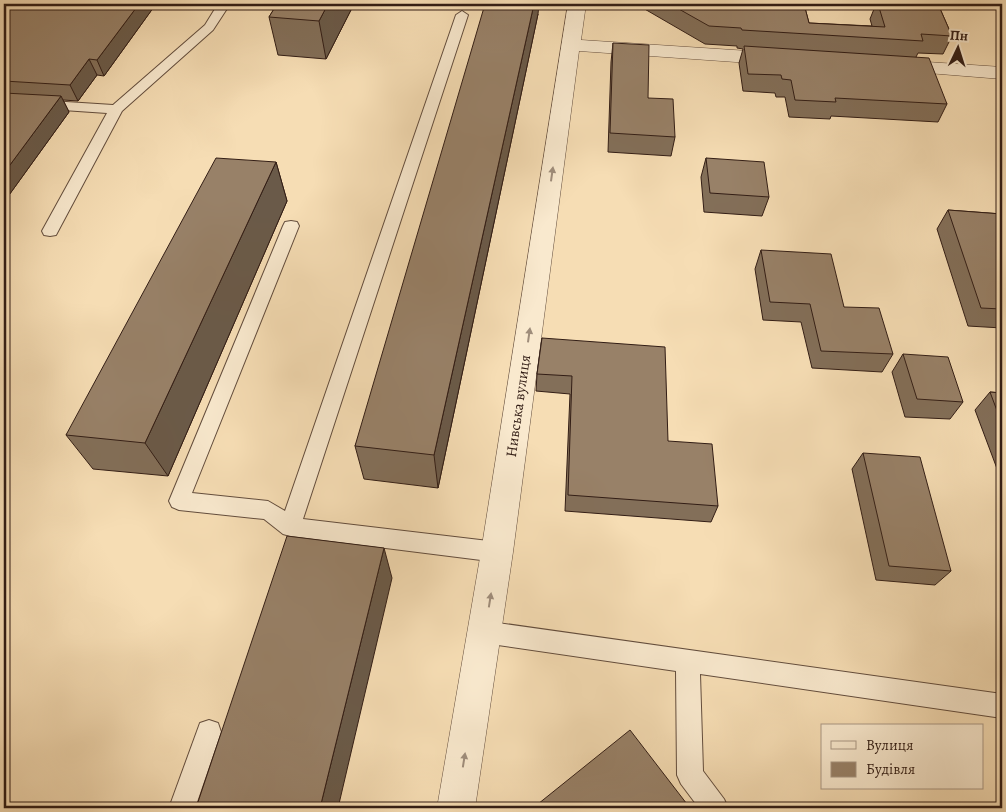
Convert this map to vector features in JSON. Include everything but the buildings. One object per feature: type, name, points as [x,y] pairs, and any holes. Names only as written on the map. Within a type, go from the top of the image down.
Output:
[{"type":"street","name":"Нивська вулиця","points":[[456,808],[497,552],[577,4]]},
{"type":"street","points":[[571,45],[796,60]]},
{"type":"street","points":[[875,65],[1002,73]]},
{"type":"lane","points":[[50,231],[116,109],[209,27],[224,4]]},
{"type":"lane","points":[[290,527],[462,15]]},
{"type":"lane","points":[[4,102],[116,109]]},
{"type":"lane","points":[[291,226],[179,501],[268,510],[290,527],[497,552]]},
{"type":"lane","points":[[484,632],[1002,706]]},
{"type":"lane","points":[[688,661],[690,775],[715,808]]},
{"type":"lane","points":[[182,808],[209,732]]}]
